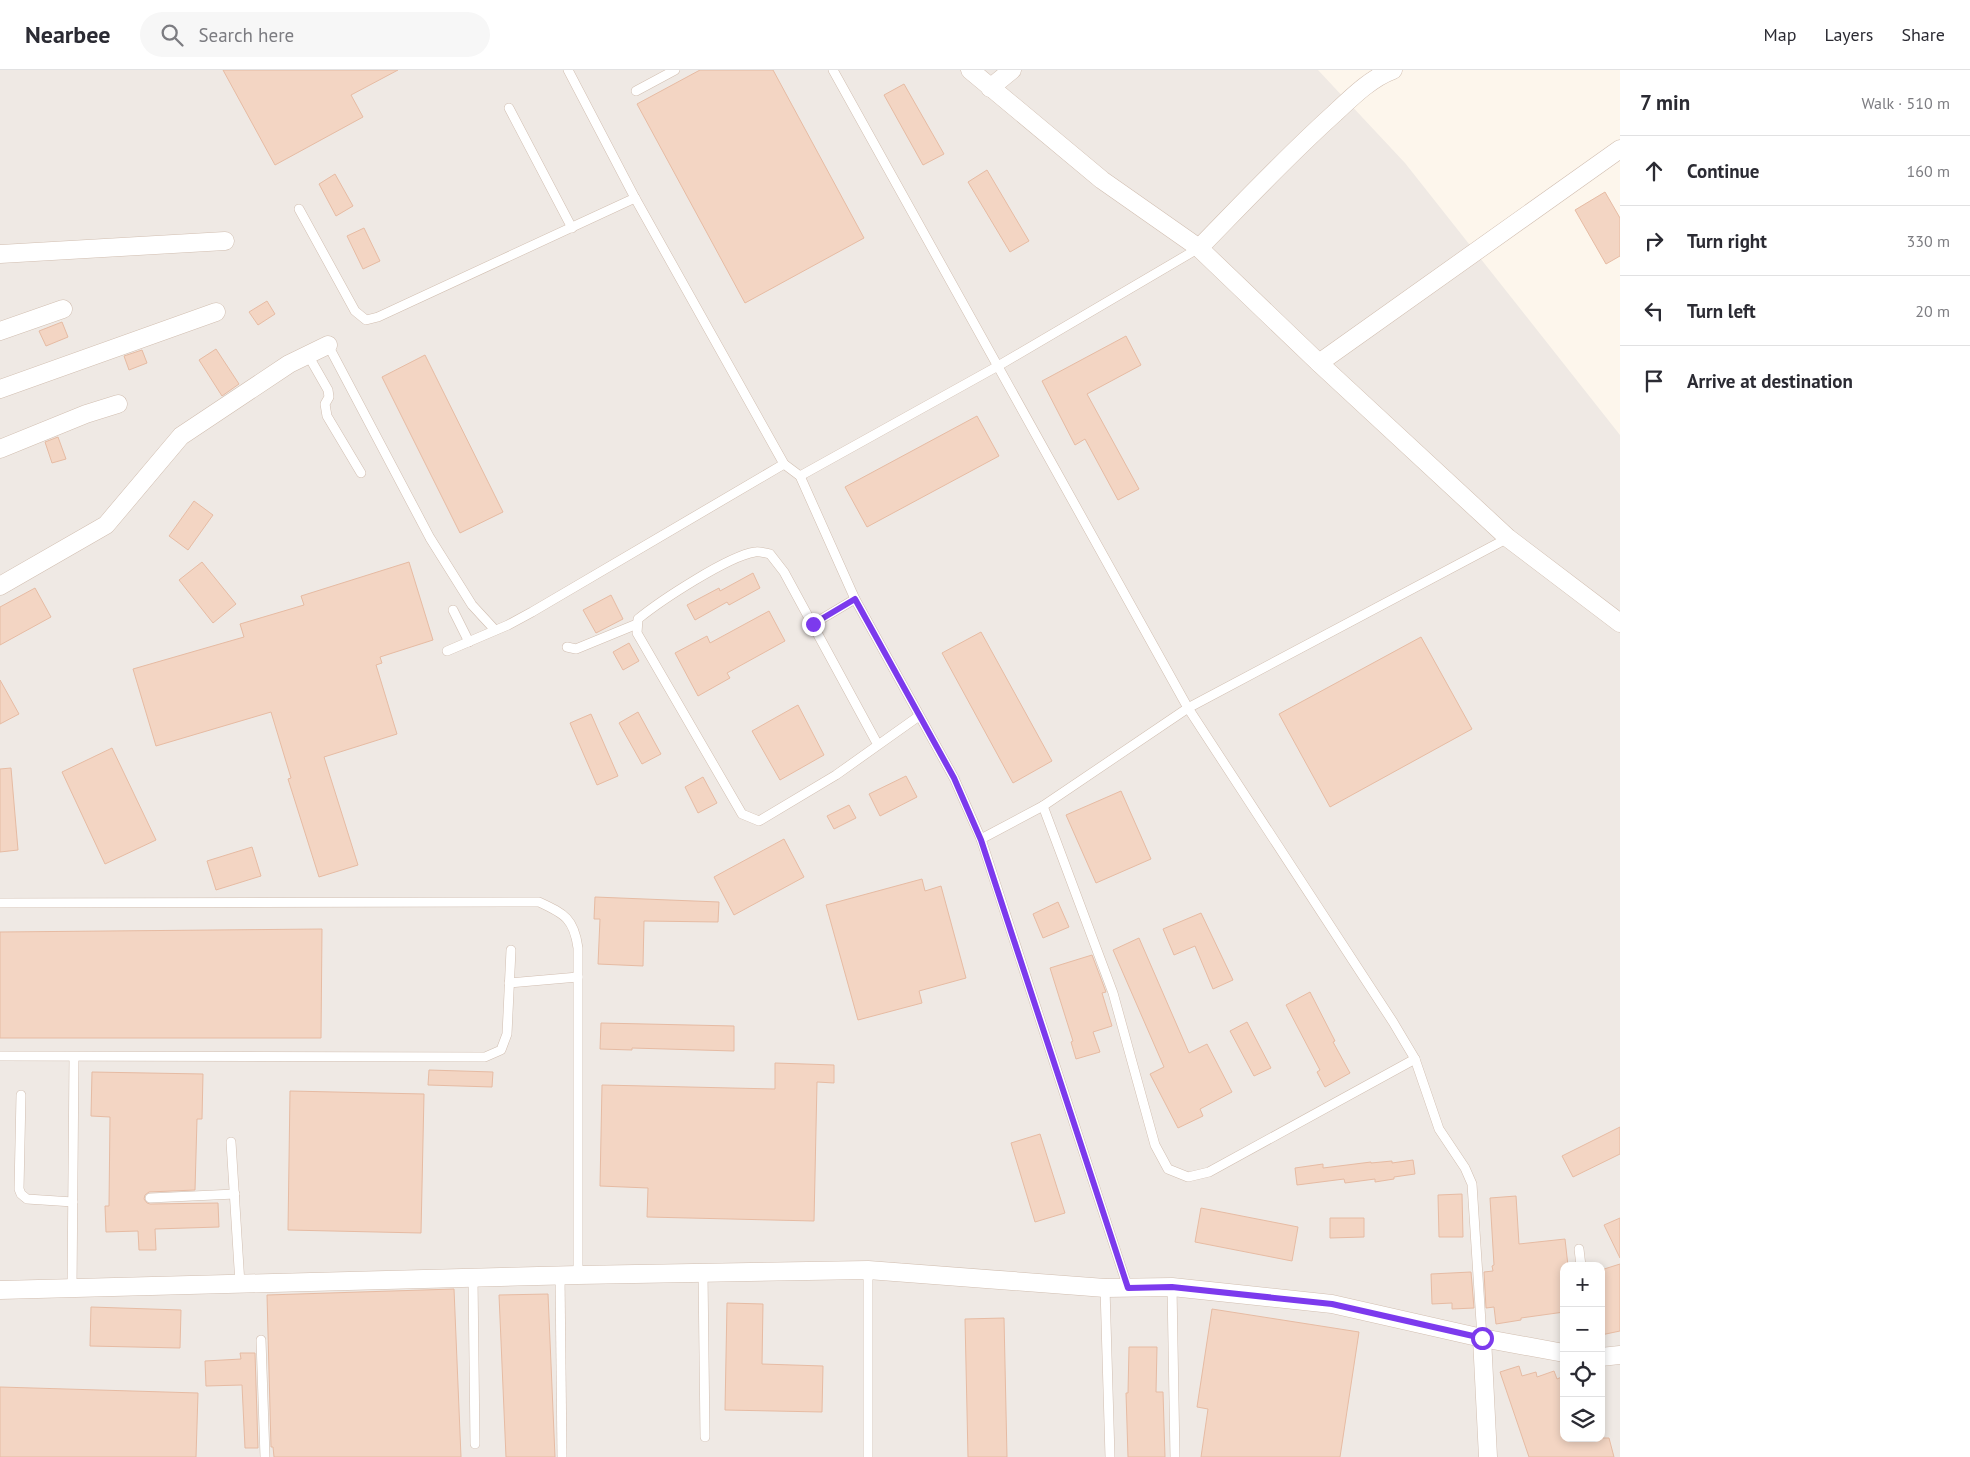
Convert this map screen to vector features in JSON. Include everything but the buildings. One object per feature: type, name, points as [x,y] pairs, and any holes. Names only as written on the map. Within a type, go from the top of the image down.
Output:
[{"type":"street","points":[[970,70],[1102,180],[1199,248],[1319,363],[1508,538],[1620,623]]},
{"type":"street","points":[[990,88],[1012,70]]},
{"type":"street","points":[[1199,248],[1301,144],[1359,92],[1393,70]]},
{"type":"street","points":[[1319,363],[1620,149]]},
{"type":"street","points":[[0,254],[184,242],[226,242]]},
{"type":"street","points":[[0,331],[64,309]]},
{"type":"street","points":[[0,389],[216,312]]},
{"type":"street","points":[[0,586],[106,525],[181,436],[289,364],[328,345]]},
{"type":"street","points":[[0,449],[86,414],[118,404]]},
{"type":"street","points":[[0,1290],[578,1275],[868,1270],[1105,1288],[1172,1287],[1332,1304],[1482,1338],[1560,1352]]},
{"type":"street","points":[[1482,1338],[1488,1457]]},
{"type":"street","points":[[1605,1357],[1620,1355]]},
{"type":"lane","points":[[568,70],[635,198],[784,464],[800,476],[855,599],[954,778],[981,840],[1128,1288]]},
{"type":"lane","points":[[636,91],[675,70]]},
{"type":"lane","points":[[833,70],[1188,708],[1393,1022],[1415,1059],[1439,1129],[1465,1168],[1472,1184],[1482,1338]]},
{"type":"lane","points":[[509,108],[572,228]]},
{"type":"lane","points":[[299,209],[355,311],[366,320],[378,317],[635,198]]},
{"type":"lane","points":[[800,476],[998,366],[1199,248]]},
{"type":"lane","points":[[328,345],[430,538],[472,605],[495,630]]},
{"type":"lane","points":[[308,355],[328,390],[329,397],[325,404],[328,416],[361,473]]},
{"type":"lane","points":[[447,651],[532,612],[784,464]]},
{"type":"lane","points":[[981,840],[1043,806],[1188,708],[1508,538]]},
{"type":"lane","points":[[878,745],[784,572],[770,554],[756,552],[731,560],[650,609],[638,619],[637,633],[742,814],[758,821],[836,775],[919,716]]},
{"type":"lane","points":[[813,624],[855,599]]},
{"type":"lane","points":[[453,610],[469,642]]},
{"type":"lane","points":[[567,647],[576,650],[637,624]]},
{"type":"lane","points":[[1043,806],[1113,993],[1155,1145],[1168,1169],[1188,1177],[1209,1172],[1415,1059]]},
{"type":"lane","points":[[0,903],[539,902],[561,912],[575,930],[578,948],[578,1275]]},
{"type":"lane","points":[[0,1056],[485,1057],[501,1050],[507,1034],[510,950]]},
{"type":"lane","points":[[509,983],[578,977]]},
{"type":"lane","points":[[72,1288],[74,1057]]},
{"type":"lane","points":[[21,1095],[19,1188],[21,1194],[27,1199],[72,1202]]},
{"type":"lane","points":[[232,1142],[240,1284]]},
{"type":"lane","points":[[150,1198],[235,1194]]},
{"type":"lane","points":[[1578,1248],[1580,1262]]},
{"type":"lane","points":[[868,1270],[868,1457]]},
{"type":"lane","points":[[703,1273],[705,1437]]},
{"type":"lane","points":[[560,1276],[562,1457]]},
{"type":"lane","points":[[473,1278],[475,1444]]},
{"type":"lane","points":[[1172,1287],[1175,1457]]},
{"type":"lane","points":[[1105,1288],[1110,1457]]},
{"type":"lane","points":[[260,1340],[265,1457]]},
{"type":"shaded area","points":[[0,70],[1318,70],[1405,163],[1620,435],[1620,1457],[0,1457]]},
{"type":"route","points":[[813,624],[855,599],[954,778],[981,840],[1128,1288],[1172,1287],[1332,1304],[1482,1338]]}]
